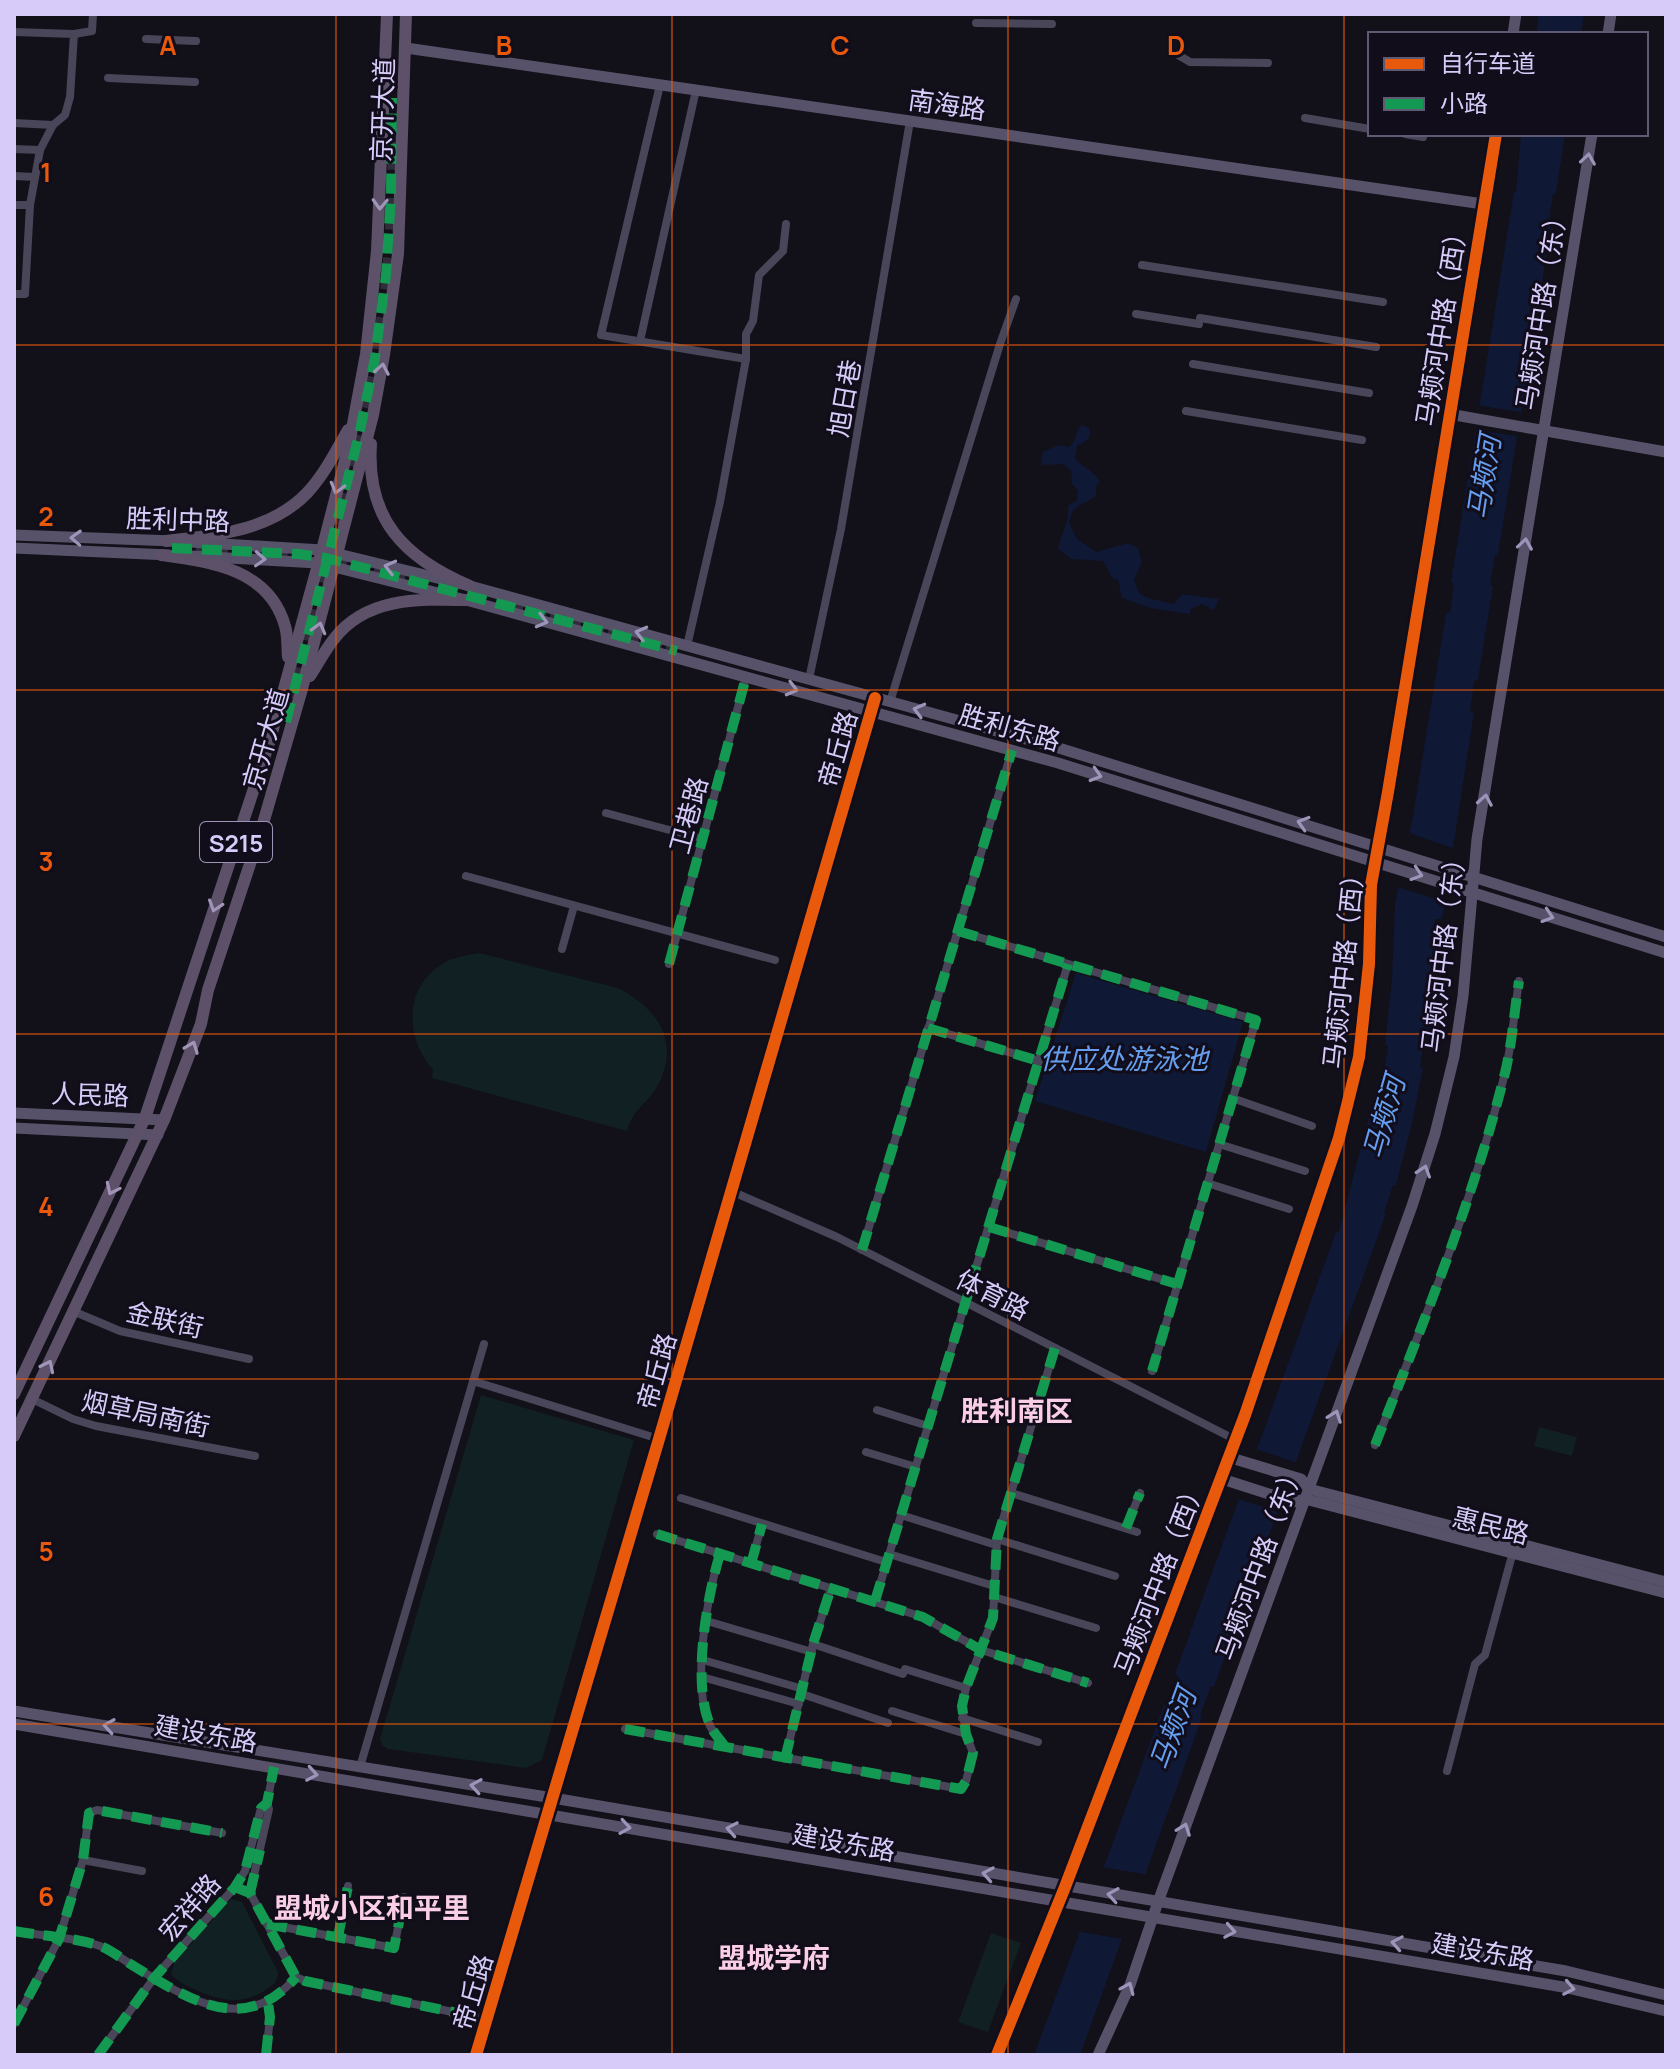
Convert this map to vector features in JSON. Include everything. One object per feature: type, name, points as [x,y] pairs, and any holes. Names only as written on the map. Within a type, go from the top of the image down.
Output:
[{"type":"main road","name":"京开大道","points":[[14,1394],[145,1118],[270,740],[322,550],[354,420],[366,354],[377,251],[387,14]]},
{"type":"main road","name":"京开大道","points":[[14,1436],[164,1120],[201,1024],[208,990],[260,834],[302,689],[373,415],[398,254],[406,14]]},
{"type":"main road","points":[[373,415],[372,487],[387,524],[413,555],[446,576],[470,586]]},
{"type":"main road","points":[[166,541],[224,533],[276,517],[308,492],[354,420]]},
{"type":"main road","points":[[161,555],[225,567],[246,575],[262,586],[273,599],[286,628],[289,668]]},
{"type":"main road","points":[[302,689],[334,638],[365,614],[383,605],[405,600],[466,600]]},
{"type":"street","points":[[14,32],[74,34],[92,31],[93,14]]},
{"type":"street","points":[[976,23],[1052,24]]},
{"type":"street","points":[[14,294],[25,294],[30,205],[40,150],[53,125],[65,115],[70,97],[74,34]]},
{"type":"street","points":[[146,39],[196,41]]},
{"type":"street","name":"南海路","points":[[406,48],[1483,204]]},
{"type":"street","points":[[1178,55],[1190,62],[1268,63]]},
{"type":"street","points":[[108,78],[195,82]]},
{"type":"street","points":[[660,85],[601,335],[746,359]]},
{"type":"street","points":[[640,341],[696,90]]},
{"type":"street","points":[[1305,118],[1368,129]]},
{"type":"street","name":"旭日巷","points":[[809,679],[841,529],[910,121]]},
{"type":"street","points":[[14,123],[53,125]]},
{"type":"street","points":[[1417,136],[1423,137]]},
{"type":"street","name":"马颊河中路（西）","points":[[997,2055],[1070,1888],[1223,1479],[1234,1439],[1310,1228],[1352,1093],[1365,1012],[1371,885],[1382,848],[1388,792],[1496,136]]},
{"type":"street","name":"马颊河中路（东）","points":[[1098,2055],[1130,1985],[1154,1902],[1302,1497],[1388,1273],[1435,1134],[1454,1057],[1474,892],[1477,839],[1592,136]]},
{"type":"street","points":[[14,149],[40,150]]},
{"type":"street","points":[[14,176],[35,177]]},
{"type":"street","points":[[14,205],[30,205]]},
{"type":"street","points":[[687,646],[720,502],[746,359],[746,334],[753,321],[759,275],[783,251],[786,224]]},
{"type":"street","points":[[1142,265],[1383,302]]},
{"type":"street","points":[[890,702],[1016,299]]},
{"type":"street","points":[[1136,314],[1376,347]]},
{"type":"street","points":[[1193,364],[1369,393]]},
{"type":"street","points":[[1186,411],[1362,440]]},
{"type":"street","points":[[1449,414],[1666,452]]},
{"type":"street","name":"胜利中路","points":[[14,535],[255,544],[339,554]]},
{"type":"street","name":"胜利中路","points":[[14,548],[318,563],[335,567]]},
{"type":"street","name":"胜利东路","points":[[339,554],[470,586],[1062,749],[1666,937]]},
{"type":"street","name":"胜利东路","points":[[335,567],[1012,750],[1666,953]]},
{"type":"street","name":"卫巷路","points":[[669,964],[746,677]]},
{"type":"street","name":"帝丘路","points":[[476,2055],[875,698]]},
{"type":"street","points":[[862,1250],[1012,750]]},
{"type":"street","points":[[606,813],[703,839]]},
{"type":"street","points":[[466,876],[775,960]]},
{"type":"street","points":[[562,949],[574,906]]},
{"type":"street","points":[[958,931],[1256,1020],[1152,1371]]},
{"type":"street","points":[[875,1601],[1068,964]]},
{"type":"street","points":[[1375,1445],[1439,1282],[1472,1185],[1505,1074],[1519,981]]},
{"type":"street","points":[[928,1028],[1039,1061]]},
{"type":"street","points":[[1232,1098],[1312,1126]]},
{"type":"street","name":"人民路","points":[[14,1113],[164,1120]]},
{"type":"street","name":"人民路","points":[[14,1128],[158,1135]]},
{"type":"street","points":[[1219,1144],[1305,1171]]},
{"type":"street","points":[[1207,1183],[1289,1209]]},
{"type":"street","name":"体育路","points":[[731,1191],[862,1250],[1234,1439]]},
{"type":"street","points":[[989,1227],[1177,1284]]},
{"type":"street","name":"金联街","points":[[75,1312],[120,1331],[249,1359]]},
{"type":"street","points":[[360,1767],[484,1344]]},
{"type":"street","points":[[625,1729],[961,1789],[973,1753],[962,1718],[962,1706],[993,1618],[996,1542],[1055,1348]]},
{"type":"street","points":[[473,1381],[659,1439]]},
{"type":"street","name":"烟草局南街","points":[[32,1399],[73,1419],[96,1426],[255,1456]]},
{"type":"street","points":[[877,1410],[928,1426]]},
{"type":"street","points":[[866,1452],[916,1467]]},
{"type":"street","points":[[1231,1457],[1301,1479],[1302,1497]]},
{"type":"street","name":"惠民路","points":[[1223,1479],[1666,1582]]},
{"type":"street","points":[[1011,1493],[1137,1532]]},
{"type":"street","points":[[1126,1528],[1140,1493]]},
{"type":"street","points":[[681,1498],[762,1524],[994,1586]]},
{"type":"street","points":[[901,1515],[1115,1576]]},
{"type":"street","points":[[751,1564],[762,1524]]},
{"type":"street","points":[[657,1534],[923,1617],[981,1650],[1088,1683]]},
{"type":"street","points":[[1447,1771],[1475,1664],[1485,1655],[1514,1548]]},
{"type":"street","name":"惠民路","points":[[1514,1548],[1666,1593]]},
{"type":"street","points":[[720,1554],[707,1621],[702,1677],[710,1726],[725,1747]]},
{"type":"street","points":[[785,1759],[831,1588]]},
{"type":"street","points":[[994,1597],[1096,1628]]},
{"type":"street","points":[[707,1621],[966,1688]]},
{"type":"street","points":[[703,1660],[888,1723]]},
{"type":"street","points":[[702,1677],[799,1704]]},
{"type":"street","name":"建设东路","points":[[14,1711],[553,1798],[1566,1971],[1666,1995]]},
{"type":"street","points":[[892,1711],[966,1734]]},
{"type":"street","points":[[962,1718],[1038,1742]]},
{"type":"street","name":"建设东路","points":[[14,1724],[1563,1987],[1666,2011]]},
{"type":"street","name":"宏祥路","points":[[98,2055],[154,1978],[235,1887],[245,1871],[261,1808],[267,1803],[274,1767]]},
{"type":"street","points":[[250,1893],[269,1809],[267,1803]]},
{"type":"street","points":[[14,2024],[59,1939],[83,1860],[89,1813],[92,1810],[222,1833]]},
{"type":"street","points":[[83,1860],[142,1871]]},
{"type":"street","points":[[338,1937],[348,1886]]},
{"type":"street","points":[[235,1887],[250,1893],[296,1977],[486,2019]]},
{"type":"street","points":[[267,1924],[394,1948],[404,1897]]},
{"type":"street","points":[[14,1931],[101,1946],[154,1978],[222,2008],[255,2007],[268,2003],[296,1977]]},
{"type":"street","points":[[266,2055],[270,2017],[268,2003]]},
{"type":"shaded area","points":[[479,953],[618,988],[654,1016],[666,1041],[664,1069],[654,1092],[633,1116],[627,1131],[432,1078],[433,1070],[417,1043],[413,1029],[415,1000],[429,974],[442,964]]},
{"type":"shaded area","points":[[481,1395],[634,1440],[542,1760],[526,1768],[388,1749],[380,1739]]},
{"type":"shaded area","points":[[1539,1427],[1577,1437],[1572,1456],[1534,1446]]},
{"type":"shaded area","points":[[231,1899],[242,1902],[278,1972],[276,1981],[270,1987],[255,1996],[237,2000],[201,1992],[171,1974],[174,1963]]},
{"type":"shaded area","points":[[991,1933],[1021,1943],[988,2032],[958,2022]]},
{"type":"water","points":[[1539,14],[1584,14],[1581,32],[1536,32]]},
{"type":"water","name":"马颊河","points":[[1521,136],[1565,136],[1556,193],[1553,194],[1549,220],[1552,221],[1498,555],[1495,556],[1490,585],[1493,586],[1478,680],[1474,681],[1470,712],[1474,713],[1442,919],[1435,919],[1429,1034],[1425,1034],[1420,1067],[1423,1068],[1396,1185],[1393,1185],[1386,1214],[1214,1687],[1211,1686],[1200,1716],[1202,1718],[1080,2055],[1034,2055],[1164,1705],[1167,1705],[1178,1676],[1175,1674],[1336,1232],[1339,1232],[1379,1078],[1383,1079],[1388,1046],[1385,1045],[1395,904],[1413,816],[1446,613],[1450,613],[1454,584],[1451,582],[1516,192]]},
{"type":"water","points":[[1082,425],[1089,428],[1090,434],[1077,446],[1075,458],[1100,482],[1096,487],[1096,496],[1076,508],[1071,516],[1069,523],[1077,539],[1096,552],[1128,543],[1138,548],[1142,562],[1134,580],[1139,593],[1174,604],[1182,594],[1219,599],[1214,610],[1202,604],[1191,609],[1190,614],[1150,608],[1122,598],[1118,580],[1112,578],[1103,561],[1071,559],[1058,549],[1067,523],[1068,506],[1077,500],[1078,491],[1072,484],[1071,470],[1063,464],[1043,465],[1041,461],[1043,452],[1058,445],[1069,447]]},
{"type":"water","name":"供应处游泳池","points":[[1076,973],[1243,1022],[1206,1152],[1035,1101]]},
{"type":"pier","points":[[1476,405],[1526,413],[1522,437],[1472,429]]},
{"type":"pier","points":[[1406,832],[1455,849],[1448,903],[1395,886]]},
{"type":"pier","points":[[1253,1448],[1300,1464],[1282,1513],[1235,1498]]},
{"type":"pier","points":[[1100,1867],[1150,1875],[1127,1940],[1076,1931]]},
{"type":"tunnel","points":[[286,722],[359,435],[375,358],[386,275],[392,98]]},
{"type":"tunnel","points":[[172,548],[299,554],[409,580]]},
{"type":"tunnel","points":[[515,608],[677,651]]},
{"type":"marked path","points":[[286,722],[359,435],[375,358],[386,275],[392,98]]},
{"type":"marked path","points":[[172,548],[326,558],[677,651]]},
{"type":"marked path","points":[[669,964],[746,677]]},
{"type":"marked path","points":[[862,1250],[1012,750]]},
{"type":"marked path","points":[[958,931],[1256,1020],[1152,1371]]},
{"type":"marked path","points":[[875,1601],[1068,964]]},
{"type":"marked path","points":[[1375,1445],[1446,1263],[1477,1171],[1507,1065],[1519,981]]},
{"type":"marked path","points":[[928,1028],[1039,1061]]},
{"type":"marked path","points":[[989,1227],[1177,1284]]},
{"type":"marked path","points":[[625,1729],[961,1789],[973,1753],[966,1734],[962,1706],[993,1618],[997,1539],[1055,1348]]},
{"type":"marked path","points":[[1126,1528],[1140,1493]]},
{"type":"marked path","points":[[751,1564],[762,1524]]},
{"type":"marked path","points":[[657,1534],[923,1617],[981,1650],[1088,1683]]},
{"type":"marked path","points":[[720,1554],[706,1616],[702,1689],[711,1727],[725,1747]]},
{"type":"marked path","points":[[785,1759],[813,1644],[831,1588]]},
{"type":"marked path","points":[[98,2055],[154,1978],[235,1887],[245,1871],[261,1808],[267,1803],[274,1767]]},
{"type":"marked path","points":[[14,2024],[59,1939],[83,1860],[89,1813],[97,1810],[222,1833]]},
{"type":"marked path","points":[[250,1893],[260,1850]]},
{"type":"marked path","points":[[338,1937],[348,1886]]},
{"type":"marked path","points":[[235,1887],[250,1893],[296,1977],[486,2019]]},
{"type":"marked path","points":[[267,1924],[394,1948],[404,1897]]},
{"type":"marked path","points":[[14,1931],[100,1946],[174,1989],[215,2006],[236,2009],[256,2006],[276,1995],[296,1977]]},
{"type":"marked path","points":[[266,2055],[270,2017],[268,2003]]},
{"type":"cycle path","points":[[997,2055],[1065,1887],[1245,1415],[1339,1138],[1359,1057],[1369,964],[1371,885],[1496,136]]},
{"type":"cycle path","points":[[476,2055],[875,698]]},
{"type":"district","name":"胜利南区","points":[[1017,1410]]},
{"type":"district","name":"盟城小区和平里","points":[[372,1907]]},
{"type":"district","name":"盟城学府","points":[[774,1957]]}]
